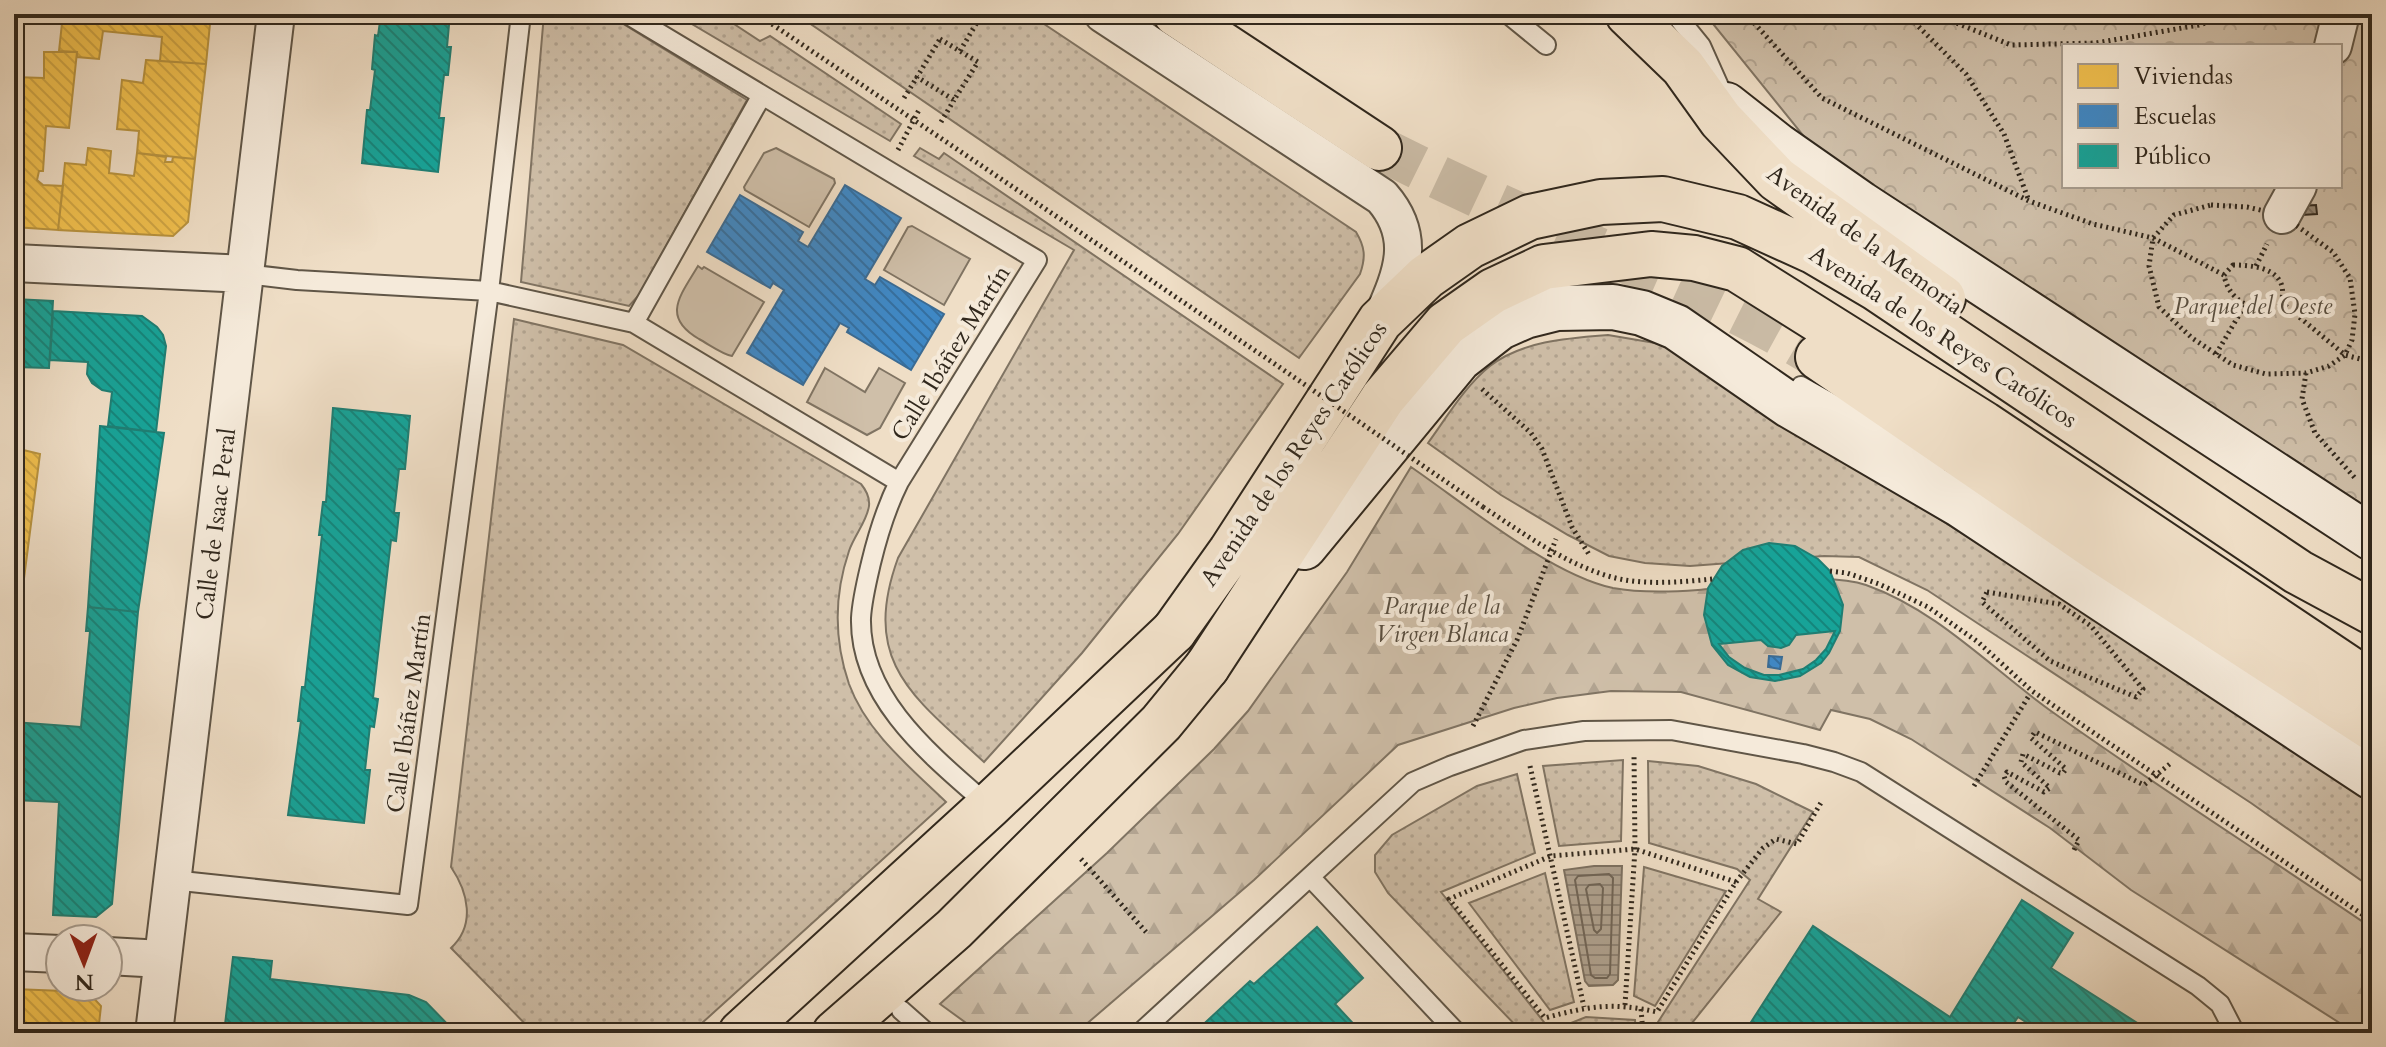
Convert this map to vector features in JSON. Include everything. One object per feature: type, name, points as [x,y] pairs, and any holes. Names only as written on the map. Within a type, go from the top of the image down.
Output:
[{"type":"main road","points":[[1176,14],[1379,148]]},
{"type":"main road","name":"Avenida de la Memoria","points":[[1628,14],[1683,67],[1721,120],[1737,128],[1777,179],[2035,364],[2372,596]]},
{"type":"main road","points":[[1737,128],[1861,204],[2372,538]]},
{"type":"main road","name":"Avenida de los Reyes Católicos","points":[[785,1033],[978,856],[1129,694],[1231,551],[1380,321],[1426,277],[1459,254],[1530,217],[1601,202],[1663,199],[1738,217],[1815,252],[1876,288],[2298,572],[2372,612]]},
{"type":"main road","name":"Avenida de los Reyes Católicos","points":[[835,1033],[954,929],[1161,723],[1207,667],[1392,388],[1446,324],[1493,291],[1544,267],[1651,254],[1694,258],[1737,269],[1984,424],[2372,684]]},
{"type":"main road","points":[[1207,667],[1243,628],[1310,540],[1459,359],[1500,327],[1525,316],[1557,308],[1613,307],[1642,313],[1689,335],[1789,405],[2369,752]]},
{"type":"main road","points":[[1809,371],[2099,550],[2369,752]]},
{"type":"main road","points":[[741,1033],[1174,631]]},
{"type":"main road","points":[[901,1025],[954,929]]},
{"type":"street","name":"Calle de Isaac Peral","points":[[154,1033],[276,14]]},
{"type":"street","points":[[1103,14],[1382,197],[1395,211],[1403,241],[1399,281],[1380,321]]},
{"type":"street","points":[[2334,44],[2341,14]]},
{"type":"street","points":[[14,263],[246,274]]},
{"type":"street","points":[[14,952],[44,953]]},
{"type":"street","points":[[124,957],[162,959]]},
{"type":"lane","name":"Calle Ibáñez Martín","points":[[172,880],[408,905],[489,291],[521,14]]},
{"type":"lane","name":"Calle Ibáñez Martín","points":[[627,14],[1037,260],[899,482]]},
{"type":"lane","points":[[1508,14],[1546,45]]},
{"type":"lane","points":[[1675,14],[1701,46],[1737,128]]},
{"type":"lane","points":[[634,323],[762,95]]},
{"type":"lane","points":[[246,274],[297,280],[489,291],[634,323],[899,482],[884,511],[865,591],[861,617],[868,665],[890,707],[940,763],[989,806]]},
{"type":"lane","points":[[1809,371],[1960,475],[2166,610],[2265,680]]},
{"type":"lane","points":[[2053,536],[2099,550]]},
{"type":"lane","points":[[1140,1033],[1413,782],[1524,740],[1584,731],[1671,730],[1803,754],[1861,772],[2198,986],[2220,1004],[2235,1033]]},
{"type":"lane","points":[[1311,878],[1457,1033]]},
{"type":"path","points":[[757,14],[1552,552],[1608,576],[1640,581],[1713,579]]},
{"type":"path","points":[[960,51],[982,14]]},
{"type":"path","points":[[1746,14],[1822,98],[2029,201],[2093,224],[2153,238],[2224,275],[2231,294],[2245,305],[2270,309],[2280,306],[2284,296],[2281,283],[2270,270],[2233,265],[2224,275]]},
{"type":"path","points":[[1906,14],[1966,74],[2004,134],[2029,201]]},
{"type":"path","points":[[1916,14],[1949,20],[2011,45],[2096,43],[2199,25],[2240,14]]},
{"type":"path","points":[[1949,20],[1956,14]]},
{"type":"path","points":[[904,98],[940,39],[978,62],[941,122]]},
{"type":"path","points":[[917,77],[954,100]]},
{"type":"path","points":[[2211,205],[2283,213],[2333,252],[2350,278],[2355,314],[2352,340],[2345,355],[2329,366],[2306,373],[2266,374],[2233,365],[2192,338],[2159,307],[2149,266],[2153,238],[2174,215],[2211,205]]},
{"type":"path","points":[[2256,266],[2283,213]]},
{"type":"path","points":[[2281,302],[2345,355],[2372,362]]},
{"type":"path","points":[[2216,354],[2245,305]]},
{"type":"path","points":[[2306,373],[2302,399],[2315,433],[2364,488]]},
{"type":"path","points":[[1476,383],[1531,433],[1542,449],[1572,527],[1590,556]]},
{"type":"path","points":[[1473,726],[1517,640],[1556,539]]},
{"type":"path","points":[[1830,571],[1847,573],[1879,584],[1928,607],[1978,642],[2032,691],[2372,921]]},
{"type":"path","points":[[1987,592],[2059,604],[2091,626],[2143,689],[2136,697],[2050,661],[1982,602],[1987,592]]},
{"type":"path","points":[[1974,786],[2030,694]]},
{"type":"path","points":[[2074,850],[2079,840],[2006,782],[2004,776],[2007,772],[2044,792],[2050,788],[2021,762],[2023,754],[2060,773],[2066,769],[2031,738],[2035,732],[2144,785],[2171,763]]},
{"type":"path","points":[[1625,1005],[1635,849],[1634,754]]},
{"type":"path","points":[[1530,766],[1584,1007]]},
{"type":"path","points":[[1736,882],[1635,849],[1551,856],[1449,899],[1545,1018],[1584,1007],[1625,1005],[1657,1012],[1736,882],[1763,848],[1776,839],[1797,844],[1822,801]]},
{"type":"path","points":[[1081,859],[1146,932]]},
{"type":"path","points":[[1641,1009],[1643,1033]]},
{"type":"green space","points":[[544,14],[607,14],[747,100],[639,295],[629,306],[521,282]]},
{"type":"green space","points":[[675,14],[731,14],[731,22],[760,41],[770,36],[901,124],[890,141]]},
{"type":"green space","points":[[796,14],[1029,14],[1356,232],[1364,252],[1360,274],[1299,358]]},
{"type":"green space","name":"Parque del Oeste","points":[[1705,14],[2372,14],[2372,517],[1831,170]]},
{"type":"green space","points":[[776,148],[834,179],[835,183],[809,227],[745,190],[764,153]]},
{"type":"green space","points":[[920,148],[939,159],[944,153],[1283,384],[1178,534],[1082,653],[984,762],[916,697],[900,675],[890,652],[886,625],[888,594],[898,558],[1074,250],[914,156]]},
{"type":"green space","points":[[912,226],[970,259],[944,305],[884,270],[908,227]]},
{"type":"green space","points":[[698,266],[764,302],[732,356],[699,339],[680,323],[677,314],[680,296]]},
{"type":"green space","points":[[514,319],[623,345],[861,484],[869,506],[849,551],[838,601],[838,634],[844,667],[857,702],[878,734],[946,802],[691,1033],[534,1033],[451,948],[459,939],[466,919],[462,887],[451,867]]},
{"type":"green space","points":[[1608,335],[1661,344],[1695,362],[2083,611],[2363,796],[2372,803],[2372,888],[2251,803],[1927,590],[1859,557],[1824,556],[1690,566],[1645,563],[1609,556],[1501,495],[1428,443],[1472,383],[1503,358],[1546,342]]},
{"type":"green space","points":[[825,368],[865,392],[879,368],[905,383],[880,428],[867,435],[807,402]]},
{"type":"green space","name":"Parque de la Virgen Blanca","points":[[1411,467],[1536,554],[1589,581],[1613,588],[1677,591],[1829,579],[1866,585],[1916,609],[2091,739],[2372,928],[2372,1033],[2342,1033],[2346,1027],[2131,890],[2050,828],[1911,739],[1870,719],[1831,710],[1820,730],[1681,692],[1611,691],[1557,698],[1514,708],[1398,745],[1254,880],[1076,1033],[980,1033],[940,1004],[1107,853],[1214,749],[1248,711],[1347,572]]},
{"type":"green space","points":[[1623,760],[1621,841],[1559,846],[1543,766]]},
{"type":"green space","points":[[1648,761],[1698,766],[1756,784],[1813,812],[1758,899],[1781,912],[1684,1033],[1664,1033],[1658,1022],[1750,880],[1737,869],[1649,843]]},
{"type":"green space","points":[[1517,774],[1535,853],[1441,892],[1551,1031],[1586,1017],[1635,1020],[1636,1033],[1523,1033],[1388,893],[1375,872],[1375,855],[1392,835],[1477,786]]},
{"type":"green space","points":[[1644,867],[1726,891],[1655,1006],[1634,996]]},
{"type":"green space","points":[[1545,873],[1574,1002],[1550,1010],[1469,903]]},
{"type":"water","points":[[1622,866],[1618,980],[1613,985],[1589,986],[1585,981],[1564,870]]},
{"type":"building: Viviendas","points":[[63,14],[211,14],[206,64],[160,61],[162,37],[103,31],[99,59],[77,57],[77,52],[59,51]]},
{"type":"building: Viviendas","points":[[44,52],[77,52],[69,128],[46,126],[43,171],[39,171],[37,180],[43,185],[63,186],[58,230],[14,227],[14,77],[44,78]]},
{"type":"building: Viviendas","points":[[146,60],[206,64],[195,159],[137,153],[139,131],[117,129],[122,80],[143,83]]},
{"type":"building: Viviendas","points":[[88,148],[111,151],[109,173],[134,176],[137,153],[166,157],[165,162],[172,162],[173,157],[195,159],[188,222],[173,236],[58,230],[65,163],[86,165]]},
{"type":"building: Viviendas","points":[[15,448],[40,454],[22,594],[14,592]]},
{"type":"building: Viviendas","points":[[14,989],[44,990],[44,1003],[98,1003],[101,1006],[98,1033],[14,1033]]},
{"type":"building: Escuelas","points":[[845,185],[901,218],[865,279],[875,285],[880,277],[944,314],[911,370],[847,332],[849,328],[840,323],[803,385],[747,353],[784,290],[773,283],[770,288],[707,252],[740,195],[803,232],[798,241],[808,247]]},
{"type":"building: Escuelas","points":[[1769,656],[1782,657],[1780,669],[1768,667]]},
{"type":"building: Público","points":[[381,14],[450,14],[447,47],[451,47],[439,118],[444,118],[438,172],[362,163],[375,70],[372,69],[375,35],[378,36]]},
{"type":"building: Público","points":[[14,299],[53,301],[49,368],[14,367]]},
{"type":"building: Público","points":[[53,311],[142,316],[157,327],[166,346],[156,432],[108,426],[112,392],[92,383],[87,374],[88,362],[50,360]]},
{"type":"building: Público","points":[[333,408],[410,416],[405,469],[399,469],[394,513],[399,513],[396,541],[391,540],[373,698],[378,699],[374,727],[370,726],[365,770],[370,770],[364,823],[288,815],[322,535],[319,535],[323,502],[326,502]]},
{"type":"building: Público","points":[[100,426],[164,433],[138,612],[88,607]]},
{"type":"building: Público","points":[[1769,543],[1795,546],[1818,559],[1830,571],[1843,605],[1840,631],[1821,663],[1800,676],[1775,681],[1750,677],[1728,665],[1712,645],[1704,615],[1708,588],[1722,566],[1743,550]],"holes":[[[1835,631],[1826,649],[1803,669],[1764,675],[1745,668],[1729,657],[1719,644],[1761,640],[1768,646],[1781,648],[1789,645],[1796,635]]]},
{"type":"building: Público","points":[[88,607],[138,612],[112,904],[96,917],[53,915],[59,802],[14,800],[14,722],[81,727],[90,631],[86,631]]},
{"type":"building: Público","points":[[2022,900],[2073,933],[2051,968],[2153,1033],[2043,1033],[2018,1017],[2007,1033],[1744,1033],[1813,926],[1950,1017]]},
{"type":"building: Público","points":[[1317,927],[1363,978],[1335,1004],[1362,1033],[1194,1033],[1250,981],[1254,984]]},
{"type":"building: Público","points":[[233,957],[272,961],[270,979],[409,995],[426,1002],[456,1033],[224,1033]]},
{"type":"building: Otros","points":[[2316,205],[2317,214],[2302,215],[2301,206]]},
{"type":"tunnel","points":[[1379,148],[1711,300],[1818,357]]}]
